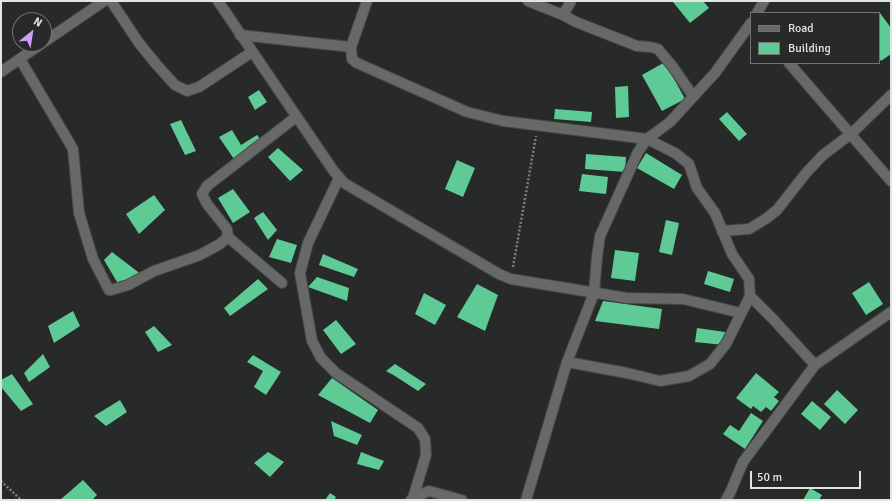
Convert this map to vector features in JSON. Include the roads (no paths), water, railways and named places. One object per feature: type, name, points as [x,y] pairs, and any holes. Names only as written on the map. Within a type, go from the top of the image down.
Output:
[{"type":"street","points":[[52,37],[104,1]]},
{"type":"street","points":[[111,1],[139,43],[156,64],[175,85],[187,91],[199,87],[252,52]]},
{"type":"street","points":[[218,1],[296,117],[344,183],[499,274],[511,279],[627,298],[683,299],[741,313]]},
{"type":"street","points":[[367,1],[351,47],[352,59],[358,64],[467,112],[503,121],[647,139],[675,153],[689,164],[697,188],[715,214],[732,254],[749,279],[750,296],[726,344],[710,364],[689,376],[660,381],[627,373],[567,362]]},
{"type":"street","points":[[528,1],[563,14],[576,22],[637,46],[658,49],[694,96]]},
{"type":"street","points":[[563,14],[571,1]]},
{"type":"street","points":[[758,12],[764,1]]},
{"type":"street","points":[[526,500],[567,362],[594,293],[600,236],[638,152],[647,139],[670,122],[715,73],[750,24]]},
{"type":"street","points":[[240,35],[351,47]]},
{"type":"street","points":[[1,72],[30,52]]},
{"type":"street","points":[[20,59],[73,149],[78,214],[93,259],[109,290],[114,290],[128,285],[154,271],[200,255],[220,244],[228,237]]},
{"type":"street","points":[[790,64],[891,181]]},
{"type":"street","points":[[722,231],[748,229],[767,218],[776,210],[806,173],[823,155],[851,134],[891,95]]},
{"type":"street","points":[[282,282],[228,237],[227,229],[207,204],[202,194],[207,186],[296,117]]},
{"type":"street","points":[[339,178],[308,243],[300,273],[312,341],[321,358],[336,373],[418,428],[425,439],[426,455],[412,499]]},
{"type":"street","points":[[750,296],[815,365]]},
{"type":"street","points":[[726,500],[730,494],[743,462],[815,365],[891,312]]},
{"type":"street","points":[[412,499],[429,491],[462,500]]}]
